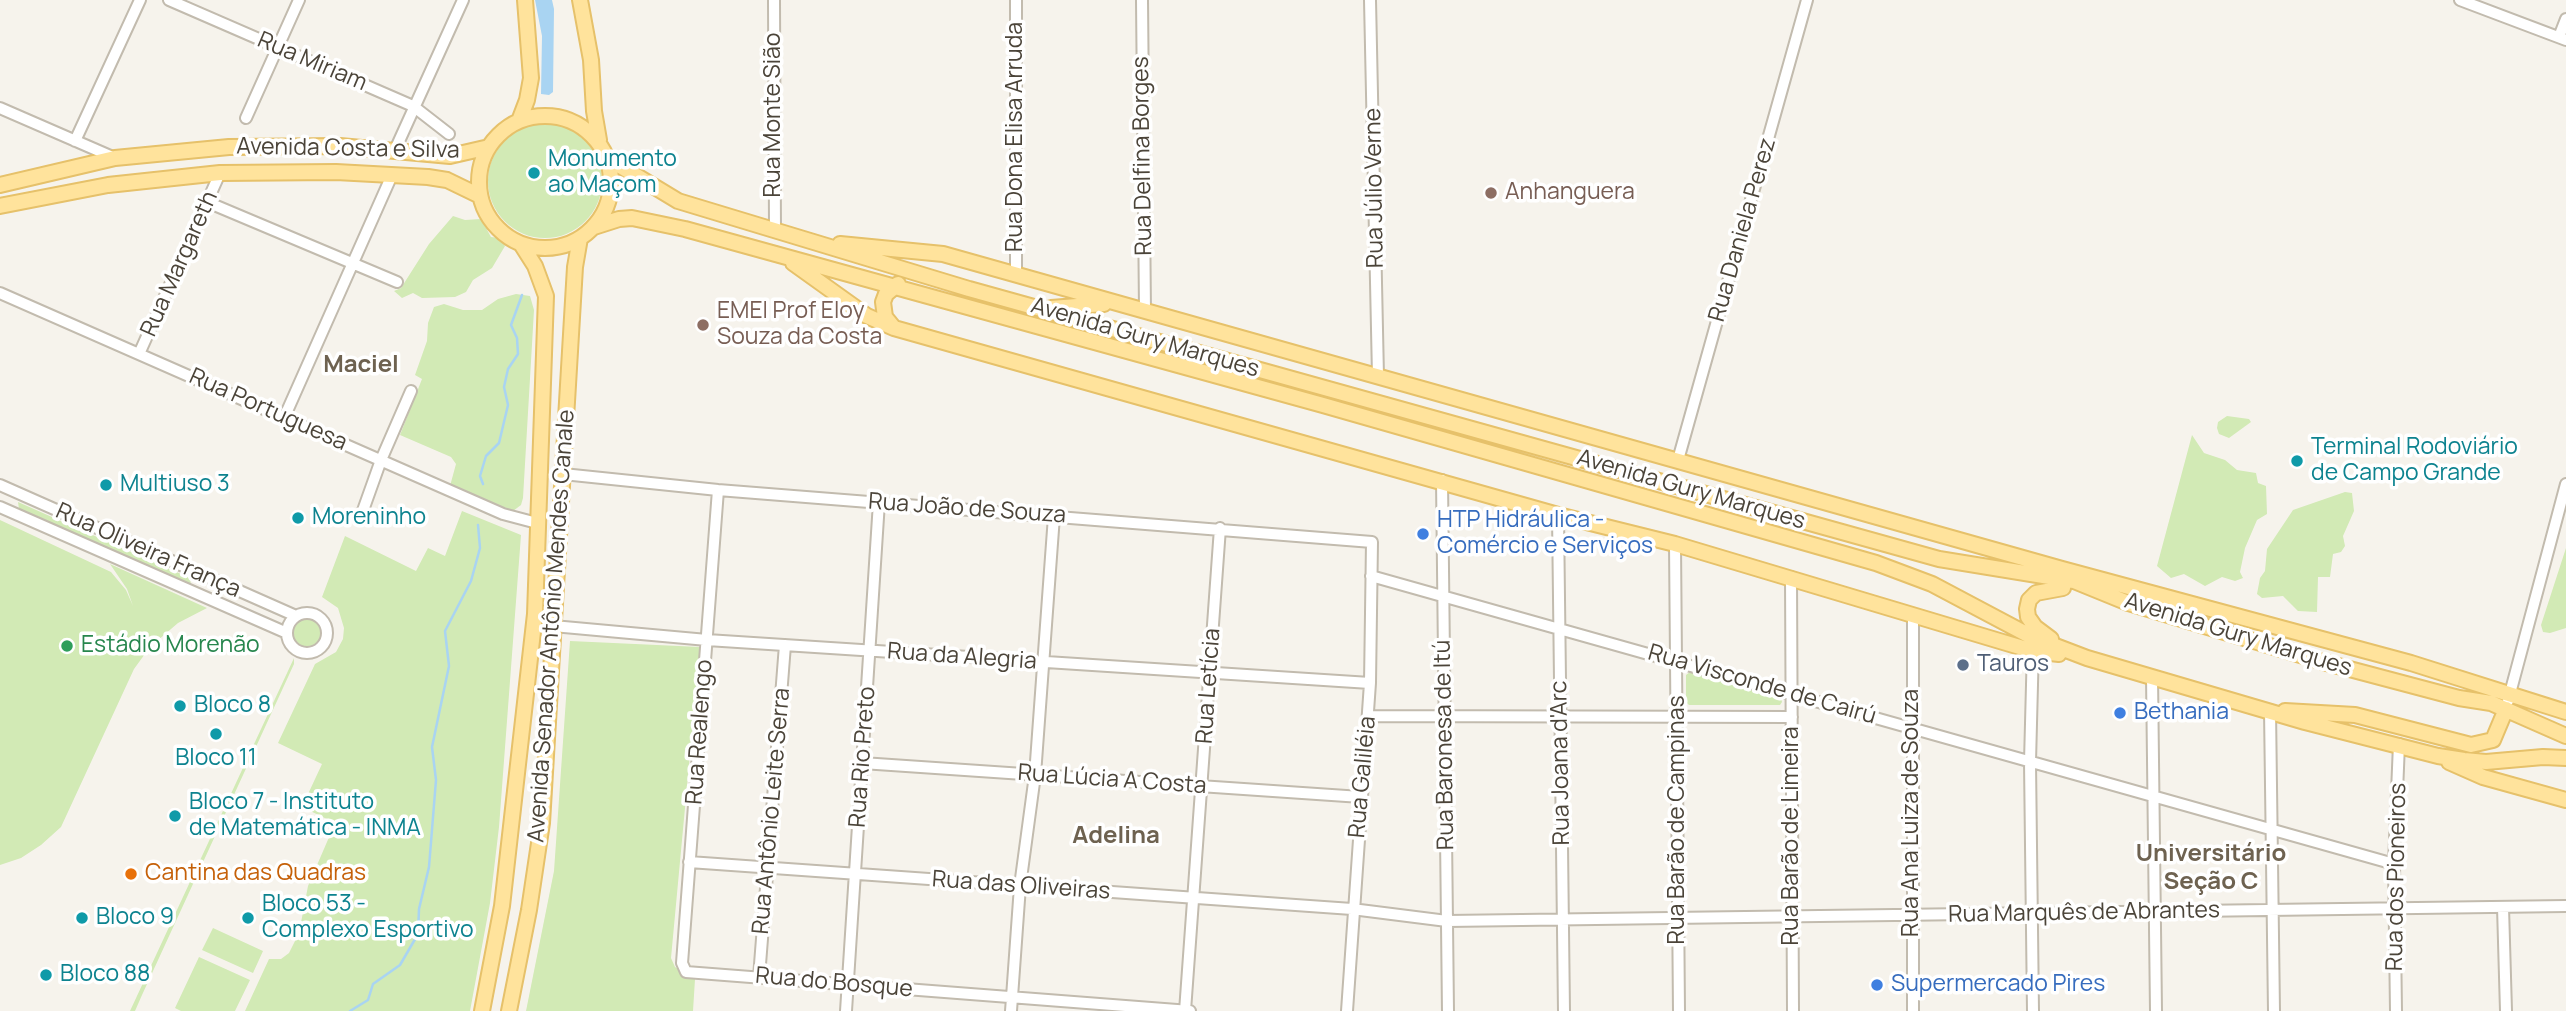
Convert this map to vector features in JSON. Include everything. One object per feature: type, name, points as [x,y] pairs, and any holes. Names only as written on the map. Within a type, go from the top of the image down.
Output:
[{"type":"main road","points":[[519,121],[531,78],[525,0]]},
{"type":"main road","points":[[580,0],[591,60],[594,111],[611,176],[610,194],[594,227],[580,238],[551,248],[521,244],[499,230],[491,220],[480,196],[482,163],[489,147],[502,132],[519,121],[541,116],[564,118],[585,128],[604,151]]},
{"type":"main road","name":"Avenida Costa e Silva","points":[[0,183],[115,158],[229,147],[340,146],[450,156],[489,147]]},
{"type":"main road","name":"Avenida Gury Marques","points":[[604,151],[678,201],[969,289],[1939,559],[2074,581],[2128,603],[2323,662],[2459,698],[2566,712]]},
{"type":"main road","name":"Avenida Costa e Silva","points":[[0,207],[17,201],[121,184],[220,173],[392,175],[447,180],[480,196]]},
{"type":"main road","name":"Avenida Gury Marques","points":[[594,227],[619,219],[639,219],[780,255],[1323,405],[1876,563],[1932,584],[2032,644]]},
{"type":"main road","name":"Avenida Senador Antônio Mendes Canale","points":[[509,1011],[529,910],[542,823],[575,267],[580,238]]},
{"type":"main road","name":"Avenida Gury Marques","points":[[815,243],[924,250],[2062,569],[2411,663],[2480,684],[2566,736]]},
{"type":"main road","name":"Avenida Senador Antônio Mendes Canale","points":[[482,1011],[502,906],[535,614],[546,296],[535,266],[521,244]]},
{"type":"main road","name":"Avenida Gury Marques","points":[[780,255],[834,289],[867,316],[894,328],[1442,480],[1558,515],[1675,544],[1913,616],[2087,658],[2305,722],[2399,744],[2438,756],[2483,777],[2566,800]]},
{"type":"main road","points":[[894,328],[883,310],[886,294],[892,286],[912,280],[969,289]]},
{"type":"main road","points":[[1041,309],[1116,303]]},
{"type":"main road","points":[[537,523],[549,530],[556,571]]},
{"type":"main road","points":[[2062,569],[2074,581]]},
{"type":"main road","points":[[2087,658],[2044,635],[2028,617],[2029,600],[2036,593],[2047,589],[2093,588]]},
{"type":"main road","points":[[2128,603],[2179,600]]},
{"type":"main road","points":[[535,614],[538,623],[553,626]]},
{"type":"main road","points":[[2270,710],[2355,715],[2471,745],[2493,740],[2508,703]]},
{"type":"main road","name":"Avenida Gury Marques","points":[[2438,756],[2486,762],[2543,757],[2566,758]]},
{"type":"street","points":[[75,141],[139,0]]},
{"type":"street","name":"Rua Miriam","points":[[169,0],[413,106],[449,134]]},
{"type":"street","points":[[246,118],[299,0]]},
{"type":"street","points":[[396,150],[413,106],[463,0]]},
{"type":"street","name":"Rua Monte Sião","points":[[774,0],[775,230]]},
{"type":"street","name":"Rua Dona Elisa Arruda","points":[[1016,0],[1016,275]]},
{"type":"street","name":"Rua Delfina Borges","points":[[1142,0],[1145,311]]},
{"type":"street","name":"Rua Júlio Verne","points":[[1370,0],[1378,376]]},
{"type":"street","name":"Rua Daniela Perez","points":[[1678,460],[1807,0]]},
{"type":"street","points":[[2460,0],[2563,39],[2566,19]]},
{"type":"street","points":[[0,108],[115,158]]},
{"type":"street","name":"Rua Margareth","points":[[139,354],[220,173]]},
{"type":"street","points":[[284,418],[392,175]]},
{"type":"street","points":[[207,202],[397,282]]},
{"type":"street","name":"Rua Portuguesa","points":[[0,293],[503,514],[537,523]]},
{"type":"street","points":[[361,516],[381,460],[411,391]]},
{"type":"street","name":"Rua João de Souza","points":[[563,474],[718,490],[1372,542]]},
{"type":"street","name":"Rua Baronesa de Itú","points":[[1442,480],[1448,1011]]},
{"type":"street","points":[[2508,703],[2566,484]]},
{"type":"street","name":"Rua Oliveira França","points":[[0,485],[296,616]]},
{"type":"street","name":"Rua Realengo","points":[[686,972],[682,963],[718,490]]},
{"type":"street","points":[[2,508],[13,491]]},
{"type":"street","name":"Rua Rio Preto","points":[[846,1011],[879,502]]},
{"type":"street","name":"Rua Oliveira França","points":[[2,508],[287,633]]},
{"type":"street","name":"Rua Joana d'Arc","points":[[1558,515],[1564,1011]]},
{"type":"street","points":[[1011,1005],[1020,886],[1035,775],[1054,516]]},
{"type":"street","name":"Rua Letícia","points":[[1187,1011],[1220,528]]},
{"type":"street","name":"Rua Galiléia","points":[[1347,1011],[1352,909],[1370,683],[1372,542]]},
{"type":"street","name":"Rua Barão de Campinas","points":[[1675,544],[1679,1011]]},
{"type":"street","name":"Rua Visconde de Cairú","points":[[1371,576],[2395,864]]},
{"type":"street","name":"Rua Barão de Limeira","points":[[1791,577],[1793,1011]]},
{"type":"street","points":[[226,606],[232,589]]},
{"type":"street","points":[[308,612],[320,617],[327,628],[326,641],[317,650],[305,653],[293,648],[287,633],[288,625],[296,616],[308,612]]},
{"type":"street","name":"Rua Ana Luiza de Souza","points":[[1913,616],[1913,1011]]},
{"type":"street","points":[[2028,617],[2032,644],[2030,762],[2033,1011]]},
{"type":"street","name":"Rua da Alegria","points":[[553,626],[707,640],[1370,683]]},
{"type":"street","name":"Rua Antônio Leite Serra","points":[[759,977],[785,645]]},
{"type":"street","points":[[2152,676],[2156,1011]]},
{"type":"street","points":[[2270,710],[2274,1011]]},
{"type":"street","points":[[1368,716],[1792,717]]},
{"type":"street","name":"Rua dos Pioneiros","points":[[2396,1011],[2395,864],[2399,744]]},
{"type":"street","name":"Rua Lúcia A Costa","points":[[862,763],[1361,797]]},
{"type":"street","name":"Rua das Oliveiras","points":[[690,862],[1352,909]]},
{"type":"street","name":"Rua Marquês de Abrantes","points":[[1352,909],[1447,921],[2566,906]]},
{"type":"street","points":[[2503,907],[2506,1011]]},
{"type":"street","name":"Rua do Bosque","points":[[686,972],[848,983],[1011,1005],[1187,1011]]},
{"type":"green space","points":[[545,124],[567,128],[577,133],[593,149],[598,159],[602,181],[598,203],[593,213],[577,229],[567,234],[545,238],[523,234],[513,229],[497,213],[492,203],[488,181],[492,159],[497,149],[513,133],[523,128]]},
{"type":"green space","points":[[453,216],[465,220],[481,219],[491,237],[499,238],[505,246],[492,268],[473,280],[466,292],[455,297],[422,298],[413,293],[402,298],[394,291],[401,288],[429,244]]},
{"type":"green space","points":[[516,294],[530,296],[534,310],[523,498],[521,505],[513,511],[450,486],[456,464],[451,457],[400,435],[422,379],[415,375],[427,341],[428,323],[434,307],[444,304],[463,310],[482,310],[498,299]]},
{"type":"green space","points":[[2227,416],[2249,419],[2251,422],[2229,438],[2219,434],[2217,428],[2218,422]]},
{"type":"green space","points":[[2192,435],[2204,453],[2225,460],[2237,470],[2256,473],[2258,483],[2266,486],[2267,514],[2257,520],[2245,548],[2240,572],[2243,578],[2235,581],[2222,577],[2205,586],[2184,574],[2171,578],[2157,566]]},
{"type":"green space","points":[[2345,492],[2352,493],[2354,511],[2343,536],[2345,546],[2341,552],[2333,554],[2330,577],[2318,577],[2317,612],[2298,611],[2283,596],[2262,598],[2257,594],[2260,578],[2265,571],[2267,549],[2293,510]]},
{"type":"green space","points":[[18,502],[190,578],[191,585],[19,509]]},
{"type":"green space","points":[[462,511],[521,535],[499,827],[490,903],[470,1011],[245,1011],[269,959],[281,959],[289,953],[299,933],[308,886],[333,828],[333,822],[302,807],[322,764],[278,743],[315,664],[336,652],[343,639],[344,628],[338,608],[322,597],[345,536],[416,571],[428,548],[445,556]]},
{"type":"green space","name":"Estádio Morenão","points":[[0,520],[111,572],[126,590],[133,606],[127,589],[110,564],[207,608],[178,623],[150,647],[134,669],[61,827],[21,858],[0,865]]},
{"type":"green space","points":[[2566,548],[2566,628],[2550,633],[2543,632],[2541,625]]},
{"type":"green space","points":[[307,617],[318,621],[322,632],[318,643],[307,647],[296,643],[292,632],[296,621]]},
{"type":"green space","points":[[570,641],[700,647],[671,958],[675,967],[695,979],[693,1011],[526,1011],[554,871]]},
{"type":"green space","points":[[294,658],[294,664],[135,1011],[130,1011]]},
{"type":"green space","points":[[1690,672],[1781,698],[1782,702],[1780,705],[1689,705],[1686,702],[1686,675]]},
{"type":"green space","points":[[213,928],[263,951],[253,973],[202,950]]},
{"type":"green space","points":[[199,957],[250,980],[235,1011],[181,1011],[175,1008]]},
{"type":"water","points":[[535,0],[552,0],[554,9],[553,92],[549,95],[541,94],[542,36]]},
{"type":"waterway","points":[[483,484],[480,476],[486,456],[499,443],[508,405],[504,387],[508,369],[518,354],[517,338],[511,325],[522,295]]},
{"type":"waterway","points":[[350,1011],[368,1000],[373,984],[400,965],[418,934],[419,909],[429,867],[436,780],[432,747],[449,666],[445,631],[471,581],[480,548],[478,525]]},
{"type":"place","name":"Monumento ao Maçom","points":[[534,173]]},
{"type":"place","name":"Anhanguera","points":[[1491,193]]},
{"type":"place","name":"EMEI Prof Eloy Souza da Costa","points":[[703,325]]},
{"type":"place","name":"Terminal Rodoviário de Campo Grande","points":[[2297,461]]},
{"type":"place","name":"Multiuso 3","points":[[106,485]]},
{"type":"place","name":"Moreninho","points":[[298,518]]},
{"type":"place","name":"HTP Hidráulica - Comércio e Serviços","points":[[1423,534]]},
{"type":"place","name":"Estádio Morenão","points":[[67,646]]},
{"type":"place","name":"Tauros","points":[[1963,665]]},
{"type":"place","name":"Bloco 8","points":[[180,706]]},
{"type":"place","name":"Bethania","points":[[2120,713]]},
{"type":"place","name":"Bloco 11","points":[[216,734]]},
{"type":"place","name":"Bloco 7 - Instituto de Matemática - INMA","points":[[175,816]]},
{"type":"place","name":"Cantina das Quadras","points":[[131,874]]},
{"type":"place","name":"Bloco 9","points":[[82,918]]},
{"type":"place","name":"Bloco 53 - Complexo Esportivo","points":[[248,918]]},
{"type":"place","name":"Bloco 88","points":[[46,975]]},
{"type":"place","name":"Supermercado Pires","points":[[1877,985]]},
{"type":"district","name":"Maciel","points":[[361,365]]},
{"type":"district","name":"Adelina","points":[[1116,836]]},
{"type":"district","name":"Universitário Seção C","points":[[2211,868]]}]
